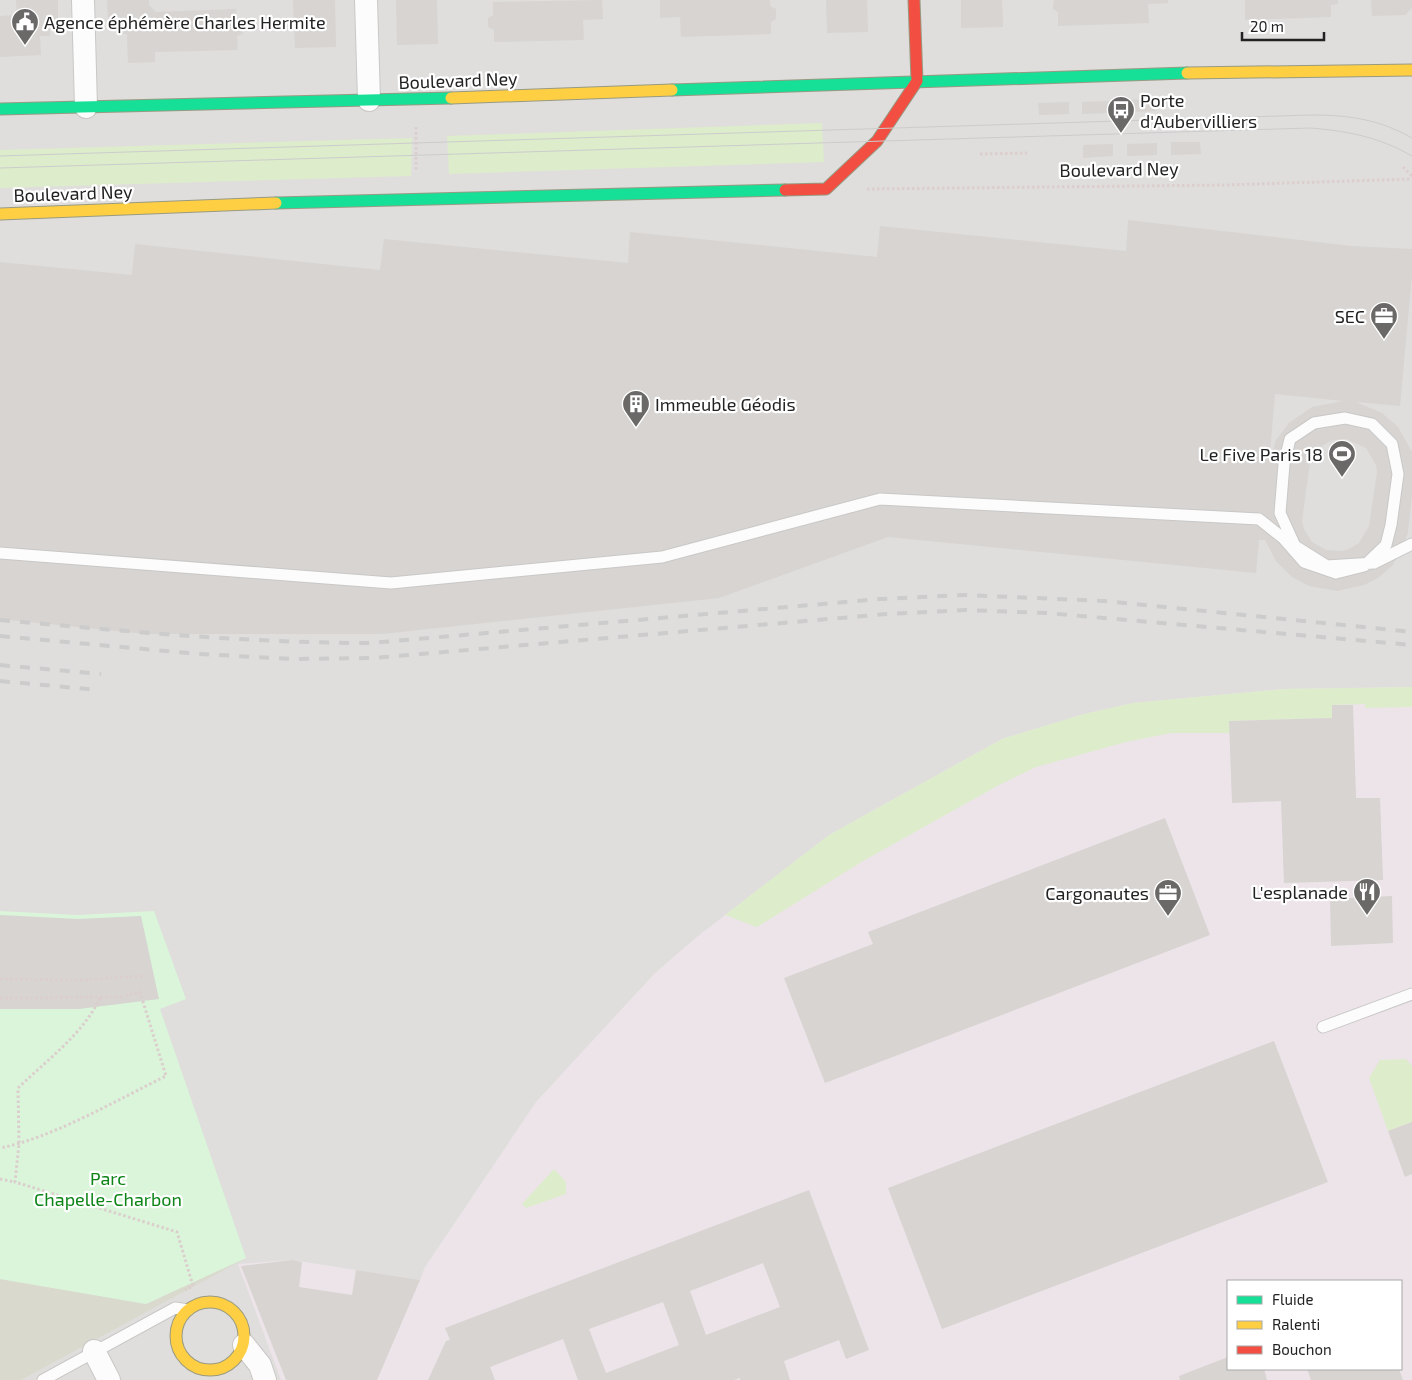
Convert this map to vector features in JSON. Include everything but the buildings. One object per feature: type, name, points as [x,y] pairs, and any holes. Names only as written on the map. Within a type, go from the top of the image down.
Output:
[{"type":"main road","points":[[826,189],[877,141],[917,82],[914,0]]},
{"type":"main road","name":"Boulevard Ney","points":[[0,109],[369,100],[1268,71],[1412,70]]},
{"type":"main road","name":"Boulevard Ney","points":[[0,214],[416,198],[826,189]]},
{"type":"main road","points":[[207,1302],[227,1306],[242,1322],[244,1345],[239,1355],[231,1363],[221,1368],[210,1370],[188,1362],[181,1353],[176,1334],[182,1317],[188,1310],[197,1304],[207,1302]]},
{"type":"street","points":[[83,0],[86,107]]},
{"type":"street","points":[[366,0],[369,100]]},
{"type":"street","points":[[244,1345],[260,1365],[265,1380]]},
{"type":"street","points":[[94,1351],[109,1380]]},
{"type":"lane","points":[[0,554],[391,583],[662,557],[880,499],[1259,518],[1283,538],[1304,562],[1336,573],[1364,566],[1369,561],[1386,546],[1392,525],[1398,474],[1392,444],[1372,424],[1345,418],[1314,423],[1290,439],[1284,464],[1280,514],[1294,546],[1327,566],[1365,563],[1374,563],[1412,544]]},
{"type":"lane","points":[[1323,1027],[1412,994]]},
{"type":"lane","points":[[43,1380],[175,1308],[188,1310]]},
{"type":"path","points":[[416,130],[416,198]]},
{"type":"path","points":[[980,154],[1027,153]]},
{"type":"path","points":[[1403,167],[1412,178]]},
{"type":"path","name":"Boulevard Ney","points":[[826,189],[1226,185],[1412,178]]},
{"type":"path","points":[[0,980],[83,980],[143,976]]},
{"type":"path","points":[[0,998],[100,998],[122,997],[140,992],[166,1076],[98,1110],[19,1144],[0,1148]]},
{"type":"path","points":[[15,1182],[19,1144],[18,1088],[91,1016],[100,998]]},
{"type":"path","points":[[0,1178],[177,1232],[192,1281]]},
{"type":"shaded area","points":[[0,0],[1412,0],[1412,1380],[0,1380]]},
{"type":"shaded area","points":[[1412,687],[1412,1380],[281,1380],[238,1264],[292,1260],[420,1280],[425,1267],[536,1102],[655,973],[698,936],[829,835],[1002,739],[1084,714],[1133,703],[1284,689]]},
{"type":"shaded area","points":[[246,1258],[21,1380],[0,1380],[0,1279],[146,1304]]},
{"type":"green space","points":[[822,123],[824,162],[449,174],[447,136]]},
{"type":"green space","points":[[412,138],[411,176],[0,188],[0,150]]},
{"type":"green space","points":[[1412,687],[1412,707],[1365,708],[1365,704],[1332,705],[1332,718],[1230,721],[1230,733],[1171,733],[1126,742],[1036,767],[999,785],[863,861],[757,927],[725,915],[829,835],[1002,739],[1084,714],[1133,703],[1284,689]]},
{"type":"green space","name":"Parc Chapelle-Charbon","points":[[0,911],[77,915],[154,911],[186,999],[160,1009],[246,1258],[146,1304],[0,1279]]},
{"type":"green space","points":[[1406,1059],[1412,1066],[1412,1122],[1388,1131],[1369,1078],[1380,1060]]},
{"type":"green space","points":[[554,1169],[566,1182],[566,1194],[526,1208],[522,1204]]},
{"type":"tram line","points":[[0,156],[1311,115],[1363,119],[1388,126],[1412,138]]},
{"type":"tram line","points":[[0,168],[1310,128],[1363,136],[1400,149],[1412,156]]},
{"type":"railway","points":[[0,620],[231,639],[371,643],[880,599],[965,595],[1104,601],[1412,632]]},
{"type":"railway","points":[[0,636],[199,654],[292,659],[374,658],[887,614],[965,610],[1047,613],[1412,645]]},
{"type":"railway","points":[[0,665],[101,674]]},
{"type":"railway","points":[[0,681],[98,690]]},
{"type":"traffic: fast","points":[[672,90],[1187,73]]},
{"type":"traffic: fast","points":[[0,109],[451,98]]},
{"type":"traffic: fast","points":[[276,203],[785,190]]},
{"type":"traffic: slow","points":[[1187,73],[1412,70]]},
{"type":"traffic: slow","points":[[451,98],[672,90]]},
{"type":"traffic: slow","points":[[0,214],[276,203]]},
{"type":"traffic: slow","points":[[210,1302],[223,1305],[234,1312],[241,1323],[244,1336],[241,1349],[234,1360],[223,1367],[210,1370],[197,1367],[186,1360],[179,1349],[176,1336],[179,1323],[186,1312],[197,1305],[210,1302]]},
{"type":"traffic: jam","points":[[785,190],[826,189],[877,141],[917,81],[914,0]]},
{"type":"place","name":"Agence éphémère Charles Hermite","points":[[25,46]]},
{"type":"place","name":"Porte d'Aubervilliers","points":[[1121,134]]},
{"type":"place","name":"SEC","points":[[1384,340]]},
{"type":"place","name":"Immeuble Géodis","points":[[636,428]]},
{"type":"place","name":"Le Five Paris 18","points":[[1342,478]]},
{"type":"place","name":"L'esplanade","points":[[1367,916]]},
{"type":"place","name":"Cargonautes","points":[[1168,917]]}]
